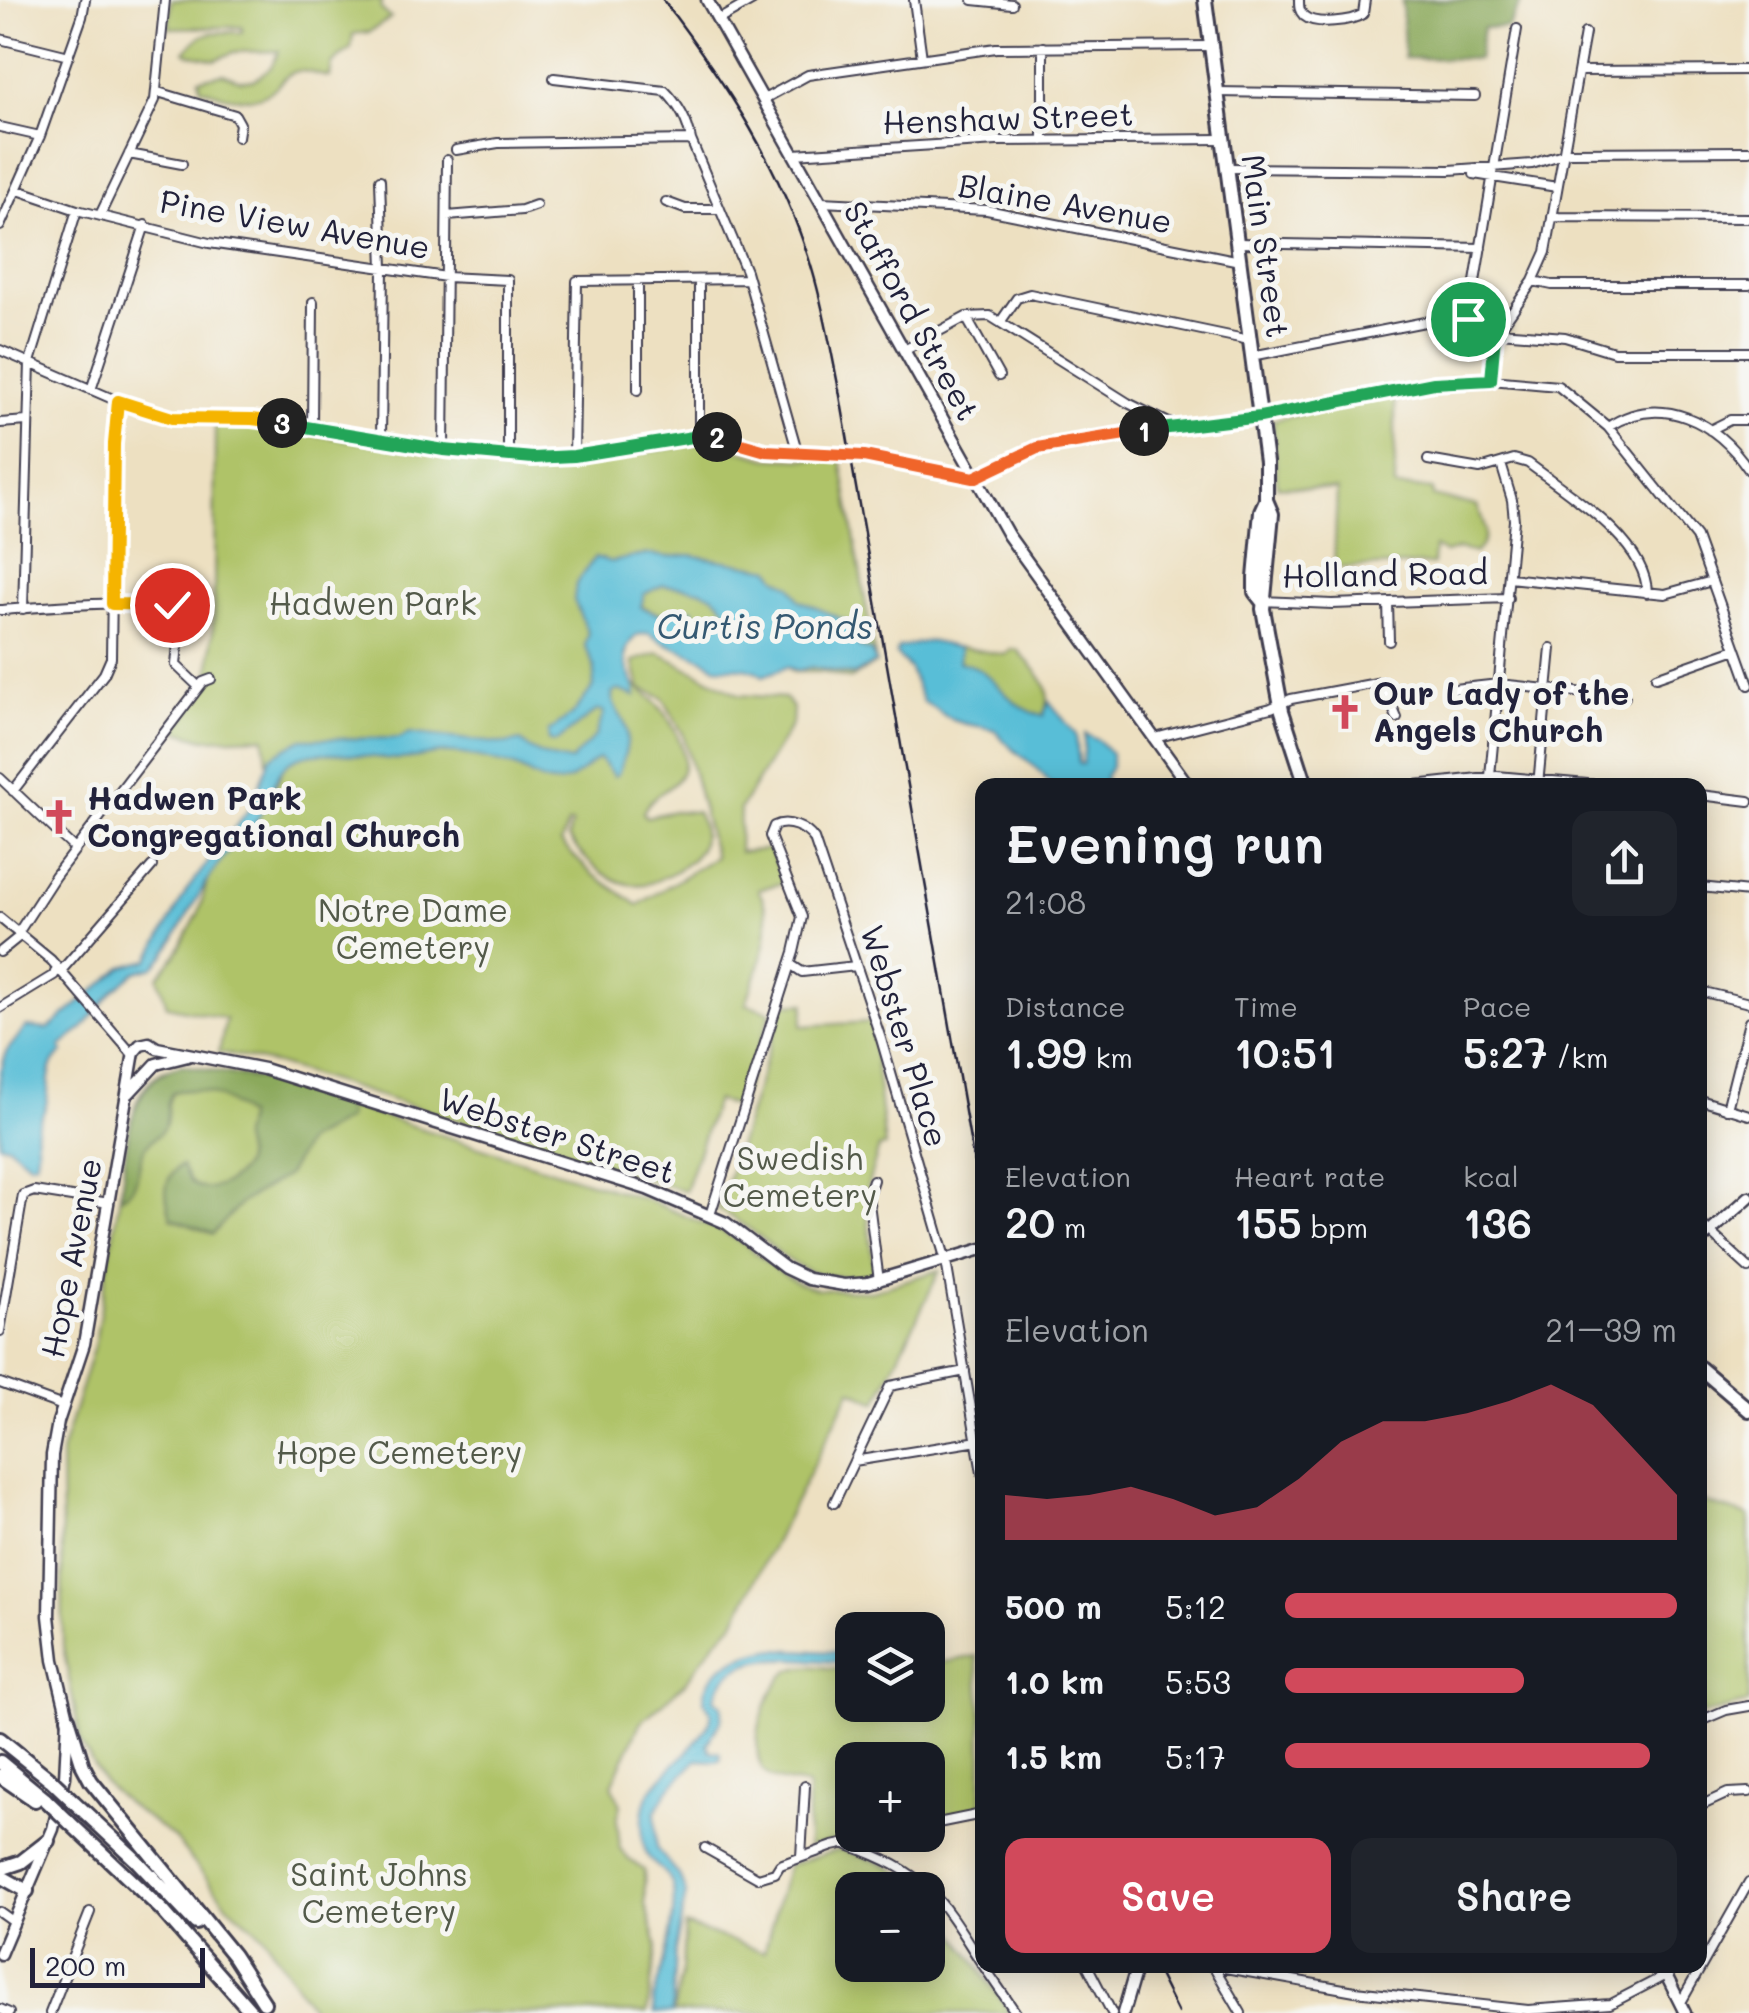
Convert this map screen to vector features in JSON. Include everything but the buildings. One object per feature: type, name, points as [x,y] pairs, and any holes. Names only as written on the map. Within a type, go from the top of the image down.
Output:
[{"type":"highway","name":"Main Street","points":[[1205,0],[1260,417],[1266,500],[1261,511],[1256,592],[1262,600],[1280,704],[1304,778]]},
{"type":"highway","points":[[1707,1374],[1749,1410]]},
{"type":"highway","points":[[68,1718],[83,1766],[92,1781],[233,1955],[268,2008]]},
{"type":"highway","points":[[0,1740],[51,1780],[136,1860],[202,1928],[268,2008]]},
{"type":"highway","points":[[0,1762],[162,1910],[252,2013]]},
{"type":"highway","points":[[0,1776],[45,1803]]},
{"type":"highway","points":[[27,1891],[0,1872],[48,1841]]},
{"type":"main road","name":"Stafford Street","points":[[707,0],[974,478],[1027,565],[1183,778]]},
{"type":"main road","points":[[128,1094],[154,1066],[160,1054],[149,1043],[136,1053],[141,1067],[154,1066],[194,1056]]},
{"type":"main road","name":"Webster Street","points":[[157,1048],[264,1069],[648,1189],[710,1215],[747,1237],[784,1268],[808,1280],[844,1284],[879,1280],[975,1252]]},
{"type":"main road","name":"Hope Avenue","points":[[0,1954],[48,1841],[61,1799],[68,1718],[52,1645],[49,1602],[52,1455],[84,1344],[136,1053]]},
{"type":"main road","points":[[1707,1235],[1749,1197]]},
{"type":"main road","points":[[1123,2013],[1135,1973]]},
{"type":"main road","points":[[1665,1973],[1683,2008]]},
{"type":"street","points":[[0,226],[40,136],[85,0]]},
{"type":"street","points":[[100,214],[158,92],[165,0]]},
{"type":"street","points":[[718,20],[753,0]]},
{"type":"street","points":[[914,0],[922,58]]},
{"type":"street","points":[[972,0],[1012,4]]},
{"type":"street","points":[[1298,0],[1304,16],[1315,20],[1357,19],[1365,12],[1366,0]]},
{"type":"street","points":[[1468,324],[1517,28]]},
{"type":"street","points":[[1491,380],[1495,336],[1533,282],[1546,252],[1585,32]]},
{"type":"street","points":[[0,38],[69,56]]},
{"type":"street","points":[[764,100],[808,75],[996,48],[1210,46]]},
{"type":"street","points":[[1043,48],[1043,141]]},
{"type":"street","points":[[1579,70],[1749,70]]},
{"type":"street","points":[[554,78],[665,91],[689,128],[690,140],[748,280],[798,454]]},
{"type":"street","points":[[158,92],[236,115],[240,124],[238,137]]},
{"type":"street","points":[[1217,92],[1475,96]]},
{"type":"street","points":[[0,126],[40,136]]},
{"type":"street","name":"Henshaw Street","points":[[794,154],[1043,141],[1223,139]]},
{"type":"street","points":[[456,150],[498,143],[690,140]]},
{"type":"street","points":[[1493,172],[1563,153],[1749,152]]},
{"type":"street","points":[[129,154],[182,164]]},
{"type":"street","points":[[444,450],[447,160]]},
{"type":"street","points":[[1228,168],[1493,172],[1557,187]]},
{"type":"street","points":[[380,180],[384,268],[381,440]]},
{"type":"street","name":"Pine View Avenue","points":[[18,190],[77,210],[208,243],[446,276],[508,280],[508,457]]},
{"type":"street","points":[[666,202],[685,209],[720,209]]},
{"type":"street","name":"Blaine Avenue","points":[[821,202],[987,210],[1240,262]]},
{"type":"street","points":[[447,216],[522,210],[536,205]]},
{"type":"street","points":[[22,608],[30,362],[77,210]]},
{"type":"street","points":[[1552,216],[1749,218]]},
{"type":"street","points":[[91,390],[145,225]]},
{"type":"street","points":[[1237,243],[1480,248]]},
{"type":"street","points":[[638,280],[638,390]]},
{"type":"street","points":[[699,280],[699,436]]},
{"type":"street","points":[[574,456],[577,281],[748,280]]},
{"type":"street","points":[[1533,282],[1749,285]]},
{"type":"street","points":[[1002,320],[1017,298],[1030,294],[1250,341]]},
{"type":"street","points":[[312,428],[313,302]]},
{"type":"street","points":[[904,350],[966,317],[983,315],[1002,320],[1128,403],[1178,426]]},
{"type":"street","points":[[966,317],[999,376]]},
{"type":"street","points":[[1252,356],[1440,319],[1499,332],[1565,338],[1614,352],[1749,352]]},
{"type":"street","points":[[0,350],[118,401],[172,418],[252,419],[508,457],[574,456],[715,436],[766,451],[860,456],[974,478],[1044,446],[1260,417],[1434,383],[1491,380],[1561,387],[1608,427],[1696,537],[1746,667],[1749,685]]},
{"type":"street","points":[[13,791],[104,674],[111,658],[118,401]]},
{"type":"street","points":[[1608,427],[1635,413],[1651,411],[1682,416],[1710,430],[1749,470]]},
{"type":"street","points":[[1710,430],[1730,420],[1749,420]]},
{"type":"street","points":[[0,424],[27,421]]},
{"type":"street","points":[[1428,460],[1480,469],[1514,459],[1528,462],[1607,524],[1641,566],[1647,593]]},
{"type":"street","points":[[1490,776],[1514,512],[1502,464]]},
{"type":"street","points":[[1510,578],[1668,594],[1712,581]]},
{"type":"street","name":"Holland Road","points":[[1262,600],[1388,603],[1508,598]]},
{"type":"street","points":[[1388,603],[1389,641]]},
{"type":"street","points":[[0,610],[163,604],[180,611],[176,665],[199,687]]},
{"type":"street","points":[[1538,778],[1552,648]]},
{"type":"street","points":[[1656,677],[1736,649]]},
{"type":"street","points":[[0,952],[20,934],[76,849],[199,687],[211,678]]},
{"type":"street","points":[[1154,738],[1382,682],[1397,718]]},
{"type":"street","points":[[1454,690],[1499,684],[1625,696]]},
{"type":"street","points":[[0,778],[76,849]]},
{"type":"street","points":[[1473,778],[1506,778]]},
{"type":"street","points":[[1707,797],[1749,801]]},
{"type":"street","name":"Webster Place","points":[[790,964],[802,917],[772,843],[771,831],[781,823],[806,829],[814,839],[830,881],[946,1261],[975,1425]]},
{"type":"street","points":[[0,1008],[43,980],[48,970],[58,970],[152,866]]},
{"type":"street","points":[[1707,887],[1749,892]]},
{"type":"street","points":[[0,918],[58,970],[99,1019],[136,1053]]},
{"type":"street","points":[[710,1215],[790,964],[802,972],[856,966]]},
{"type":"street","points":[[1707,993],[1749,1003]]},
{"type":"street","points":[[1727,1109],[1749,1022]]},
{"type":"street","points":[[1707,1102],[1749,1115]]},
{"type":"street","points":[[874,1180],[868,1195],[879,1280]]},
{"type":"street","points":[[0,1330],[23,1195],[34,1190],[109,1203]]},
{"type":"street","points":[[1707,1229],[1749,1268]]},
{"type":"street","points":[[834,1503],[890,1386],[965,1372]]},
{"type":"street","points":[[0,1383],[64,1406]]},
{"type":"street","points":[[854,1461],[975,1441]]},
{"type":"street","points":[[1707,1717],[1749,1706]]},
{"type":"street","points":[[801,1858],[805,1786]]},
{"type":"street","points":[[1707,1803],[1728,1793],[1749,1792]]},
{"type":"street","points":[[945,1822],[975,1815]]},
{"type":"street","points":[[705,1848],[758,1878],[775,1873],[780,1865],[835,1847]]},
{"type":"street","points":[[871,1852],[924,1882],[975,1952]]},
{"type":"street","points":[[1707,1962],[1749,1882]]},
{"type":"street","points":[[0,1912],[14,1922]]},
{"type":"street","points":[[50,2013],[90,1912]]},
{"type":"street","points":[[989,1973],[1016,2013]]},
{"type":"street","points":[[1091,1973],[1112,2013]]},
{"type":"street","points":[[1215,1973],[1241,2013]]},
{"type":"street","points":[[1250,1973],[1355,1992],[1528,2010],[1610,2004],[1658,1973]]},
{"type":"street","points":[[1683,2008],[1701,1973]]},
{"type":"street","points":[[0,2010],[9,2013]]},
{"type":"green space","points":[[171,0],[382,0],[381,9],[391,18],[369,32],[353,34],[351,48],[332,64],[330,77],[294,72],[269,92],[241,98],[201,88],[199,79],[223,74],[254,80],[271,67],[279,51],[234,52],[215,60],[188,54],[185,52],[198,38],[218,32],[242,32],[242,27],[169,28]]},
{"type":"green space","points":[[1402,0],[1522,0],[1508,27],[1483,28],[1478,59],[1404,58]]},
{"type":"green space","points":[[1395,394],[1395,487],[1432,489],[1433,496],[1477,506],[1485,531],[1483,542],[1475,553],[1459,549],[1445,553],[1434,547],[1433,564],[1334,568],[1337,490],[1277,486],[1273,420]]},
{"type":"green space","points":[[215,423],[248,424],[470,459],[540,464],[571,463],[708,442],[767,458],[841,460],[876,663],[851,679],[822,672],[793,672],[701,622],[695,612],[659,614],[641,606],[644,594],[663,585],[673,586],[648,582],[632,624],[623,667],[633,683],[666,715],[680,741],[684,759],[676,781],[652,800],[643,813],[646,817],[674,811],[697,812],[703,841],[696,855],[681,867],[640,885],[618,881],[594,866],[568,838],[572,824],[568,824],[561,843],[591,873],[638,905],[715,857],[683,734],[663,698],[640,688],[633,661],[659,653],[740,695],[785,698],[793,708],[792,724],[740,809],[739,852],[770,849],[784,883],[758,889],[764,903],[767,932],[746,1004],[771,1012],[739,1108],[716,1100],[685,1191],[276,1064],[219,1052],[226,1019],[167,1006],[158,977],[175,956],[199,912],[209,874],[271,795],[285,765],[267,762],[264,737],[204,739],[175,730],[209,684],[214,607]]},
{"type":"green space","points":[[960,647],[1005,655],[1012,649],[1018,650],[1046,687],[1043,716],[1010,701],[959,662]]},
{"type":"green space","name":"Swedish Cemetery","points":[[805,1003],[802,1026],[871,1022],[885,1146],[879,1147],[865,1195],[875,1274],[845,1277],[803,1269],[718,1210],[783,1004]]},
{"type":"green space","name":"Hope Cemetery","points":[[182,1065],[271,1081],[650,1201],[721,1231],[776,1270],[817,1289],[871,1291],[940,1270],[877,1402],[851,1390],[735,1621],[685,1683],[640,1723],[612,1785],[621,1805],[617,1820],[620,1847],[628,1859],[644,1870],[645,1904],[657,1945],[647,2013],[315,2013],[263,1935],[227,1904],[173,1837],[104,1783],[81,1743],[63,1647],[61,1453],[95,1342],[135,1106],[153,1078]]},
{"type":"green space","points":[[182,1065],[271,1081],[341,1103],[348,1113],[347,1119],[306,1142],[287,1175],[242,1202],[213,1234],[171,1218],[166,1196],[170,1176],[181,1165],[195,1186],[211,1188],[234,1177],[244,1164],[242,1137],[246,1116],[212,1094],[194,1090],[173,1092],[164,1127],[145,1148],[132,1188],[120,1197],[128,1137],[139,1100],[149,1084]]},
{"type":"green space","points":[[1707,1503],[1749,1516],[1749,1703],[1707,1714]]},
{"type":"green space","points":[[975,1656],[975,1811],[945,1818],[945,1742],[835,1742],[835,1841],[808,1847],[808,1786],[773,1778],[764,1771],[757,1748],[762,1718],[774,1689],[790,1671],[835,1669],[835,1722],[945,1722],[945,1662]]},
{"type":"green space","points":[[835,1851],[850,1852],[898,1872],[835,1872],[835,1982],[945,1982],[945,1918],[975,1962],[975,1973],[983,1973],[1010,2013],[673,2013],[682,1970],[685,1925],[764,1952],[788,1865]]},
{"type":"water","points":[[647,554],[690,555],[771,569],[791,586],[799,600],[846,621],[855,632],[859,647],[871,651],[876,662],[854,675],[787,667],[763,676],[746,668],[716,667],[648,633],[637,635],[629,643],[625,659],[636,696],[618,690],[612,693],[627,736],[622,762],[614,776],[599,758],[561,783],[540,780],[507,764],[458,753],[399,759],[325,753],[287,764],[254,825],[215,869],[164,956],[154,967],[136,972],[114,990],[83,1028],[60,1047],[63,1052],[51,1070],[46,1105],[37,1128],[35,1162],[29,1163],[9,1146],[0,1144],[0,1075],[6,1052],[26,1027],[48,1029],[123,967],[149,960],[187,890],[252,805],[270,757],[302,739],[399,738],[409,733],[505,744],[521,741],[544,756],[571,761],[596,735],[604,713],[596,711],[556,742],[549,741],[548,732],[572,715],[593,687],[595,669],[585,645],[588,633],[574,600],[576,584],[595,557],[611,562]],"holes":[[[663,585],[699,590],[715,597],[726,610],[709,624],[697,619],[693,609],[658,614],[641,607],[644,594]]]},
{"type":"water","name":"Curtis Ponds","points":[[928,641],[960,648],[959,662],[982,671],[1028,710],[1043,716],[1049,701],[1076,735],[1079,764],[1083,764],[1085,734],[1111,754],[1111,767],[1105,778],[1045,778],[995,730],[953,720],[923,702],[909,668],[896,654],[898,648]]},
{"type":"water","points":[[770,1649],[835,1652],[835,1662],[773,1659],[736,1669],[723,1681],[715,1699],[722,1705],[722,1719],[707,1744],[710,1751],[720,1753],[721,1759],[697,1760],[668,1790],[655,1812],[657,1849],[679,1875],[686,1893],[675,1951],[672,2013],[654,2013],[653,2000],[668,1944],[674,1900],[669,1878],[649,1858],[644,1845],[647,1798],[709,1723],[711,1712],[704,1701],[711,1679],[726,1664]]},
{"type":"railway","points":[[663,0],[730,95],[768,161],[800,232],[816,284],[839,390],[975,1169]]},
{"type":"railway","points":[[1158,1973],[1178,2013]]},
{"type":"place","name":"Our Lady of the Angels Church","points":[[1345,712]]},
{"type":"place","name":"Hadwen Park Congregational Church","points":[[59,817]]},
{"type":"route","points":[[172,605],[112,604],[118,401],[172,418],[252,419],[508,457],[563,457],[715,436],[766,451],[864,456],[974,478],[1044,446],[1260,417],[1434,383],[1491,380],[1495,336],[1499,332],[1468,324],[1468,319]]},
{"type":"park label","name":"Hadwen Park","points":[[373,604]]},
{"type":"park label","name":"Notre Dame Cemetery","points":[[413,930]]},
{"type":"park label","name":"Saint Johns Cemetery","points":[[379,1894]]}]
